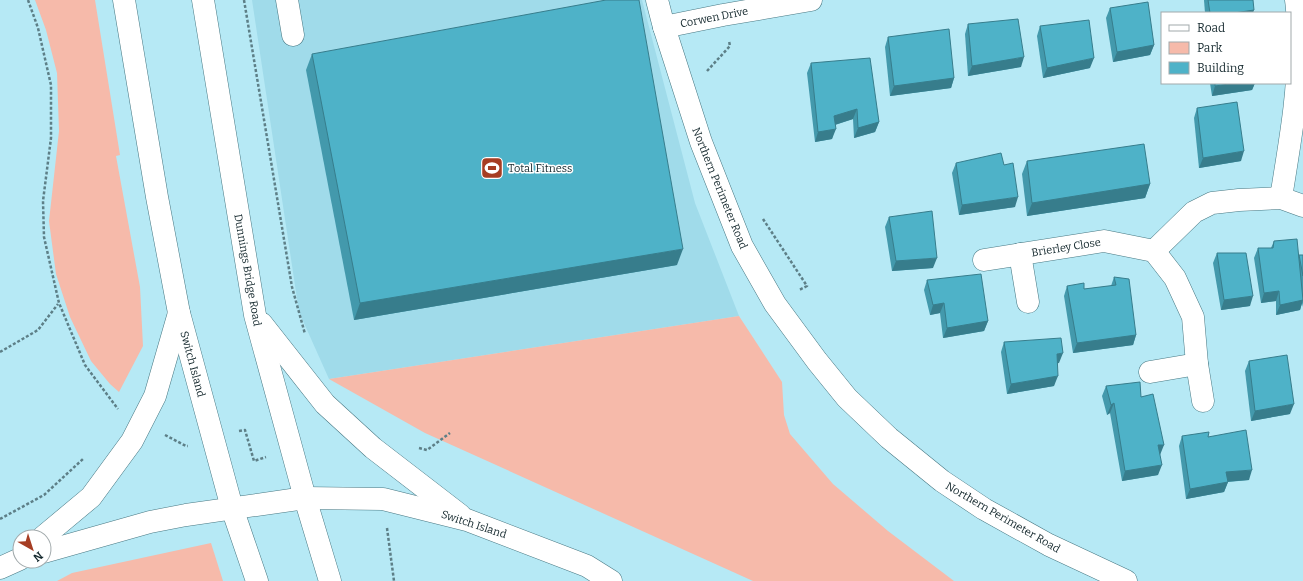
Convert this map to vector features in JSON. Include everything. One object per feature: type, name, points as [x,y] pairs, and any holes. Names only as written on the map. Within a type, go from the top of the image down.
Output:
[{"type":"main road","points":[[52,529],[90,497],[132,441],[155,396],[179,313],[156,197],[124,0]]},
{"type":"main road","name":"Dunnings Bridge Road","points":[[202,0],[255,315],[305,498],[330,581]]},
{"type":"main road","points":[[287,0],[293,35]]},
{"type":"main road","name":"Northern Perimeter Road","points":[[657,0],[664,27],[704,150],[742,246],[775,304],[817,361],[847,398],[890,438],[942,481],[984,509],[1049,545],[1126,581]]},
{"type":"main road","name":"Corwen Drive","points":[[664,27],[811,0]]},
{"type":"main road","points":[[1281,198],[1295,111],[1298,65],[1296,0]]},
{"type":"main road","points":[[1203,400],[1197,364],[1193,317],[1175,278],[1154,251],[1194,212],[1212,203],[1281,198],[1303,206]]},
{"type":"main road","name":"Brierley Close","points":[[984,260],[1104,241],[1154,251]]},
{"type":"main road","name":"Brierley Close","points":[[1020,254],[1028,302]]},
{"type":"main road","name":"Switch Island","points":[[179,313],[212,439],[232,508],[257,581]]},
{"type":"main road","points":[[255,315],[325,404],[373,448],[467,520]]},
{"type":"main road","points":[[1150,372],[1197,364]]},
{"type":"main road","name":"Switch Island","points":[[232,508],[305,498],[383,499],[467,520],[587,566],[611,581]]},
{"type":"main road","points":[[52,550],[150,522],[186,514],[232,508]]},
{"type":"path","points":[[28,0],[38,28],[51,85],[50,138],[43,201],[44,237],[59,303],[85,365],[120,412],[186,446],[245,430],[254,461],[293,450]]},
{"type":"path","points":[[244,0],[292,287],[306,337]]},
{"type":"path","points":[[709,78],[707,71],[730,46],[723,15]]},
{"type":"path","points":[[760,212],[763,219],[807,286],[775,304]]},
{"type":"path","points":[[0,352],[38,330],[59,303]]},
{"type":"path","points":[[391,462],[399,443],[427,450],[450,434]]},
{"type":"path","points":[[0,518],[44,495],[87,455]]},
{"type":"path","points":[[383,499],[394,581]]},
{"type":"shaded area","points":[[252,0],[642,0],[695,203],[739,316],[329,379],[299,312]]},
{"type":"green space","points":[[35,0],[95,0],[120,155],[116,156],[140,287],[143,346],[119,392],[110,384],[91,361],[70,317],[56,274],[49,221],[59,131],[57,73],[46,30]]},
{"type":"green space","points":[[739,316],[782,382],[784,415],[790,434],[833,484],[888,531],[954,581],[753,581],[425,433],[329,379]]},
{"type":"green space","points":[[211,543],[223,581],[57,581],[72,573]]},
{"type":"building","name":"Total Fitness","points":[[606,0],[639,0],[683,249],[360,303],[312,54]]},
{"type":"building","points":[[1208,0],[1253,0],[1254,10],[1241,12],[1210,12]]},
{"type":"building","points":[[1148,2],[1154,45],[1117,52],[1110,8]]},
{"type":"building","points":[[1018,19],[1024,57],[972,66],[968,24]]},
{"type":"building","points":[[1089,20],[1094,58],[1047,68],[1040,26]]},
{"type":"building","points":[[949,29],[954,78],[894,86],[888,37]]},
{"type":"building","points":[[870,58],[879,122],[858,128],[857,109],[834,116],[836,129],[818,132],[811,63]]},
{"type":"building","points":[[1215,84],[1229,84],[1215,86]]},
{"type":"building","points":[[1237,102],[1244,151],[1203,158],[1197,108]]},
{"type":"building","points":[[1144,144],[1150,184],[1032,203],[1027,161]]},
{"type":"building","points":[[1001,153],[1004,165],[1013,163],[1018,197],[962,205],[956,163]]},
{"type":"building","points":[[932,211],[937,258],[896,261],[889,217]]},
{"type":"building","points":[[1297,239],[1303,300],[1280,305],[1279,291],[1264,293],[1258,248],[1273,248],[1274,241]]},
{"type":"building","points":[[1217,253],[1246,253],[1253,296],[1224,300]]},
{"type":"building","points":[[1299,255],[1303,255],[1303,276]]},
{"type":"building","points":[[981,274],[988,321],[947,328],[944,303],[933,305],[927,280]]},
{"type":"building","points":[[1114,277],[1129,279],[1136,335],[1077,343],[1067,286],[1084,283],[1084,289],[1116,285]]},
{"type":"building","points":[[1061,338],[1063,353],[1057,354],[1058,376],[1011,384],[1004,342]]},
{"type":"building","points":[[1287,355],[1294,404],[1255,411],[1249,361]]},
{"type":"building","points":[[1140,382],[1141,397],[1153,394],[1164,445],[1158,445],[1162,465],[1125,471],[1114,403],[1111,405],[1106,386]]},
{"type":"building","points":[[1246,430],[1252,470],[1226,472],[1228,482],[1190,489],[1182,436],[1209,432],[1208,437]]},
{"type":"place","name":"Total Fitness","points":[[492,168]]}]
